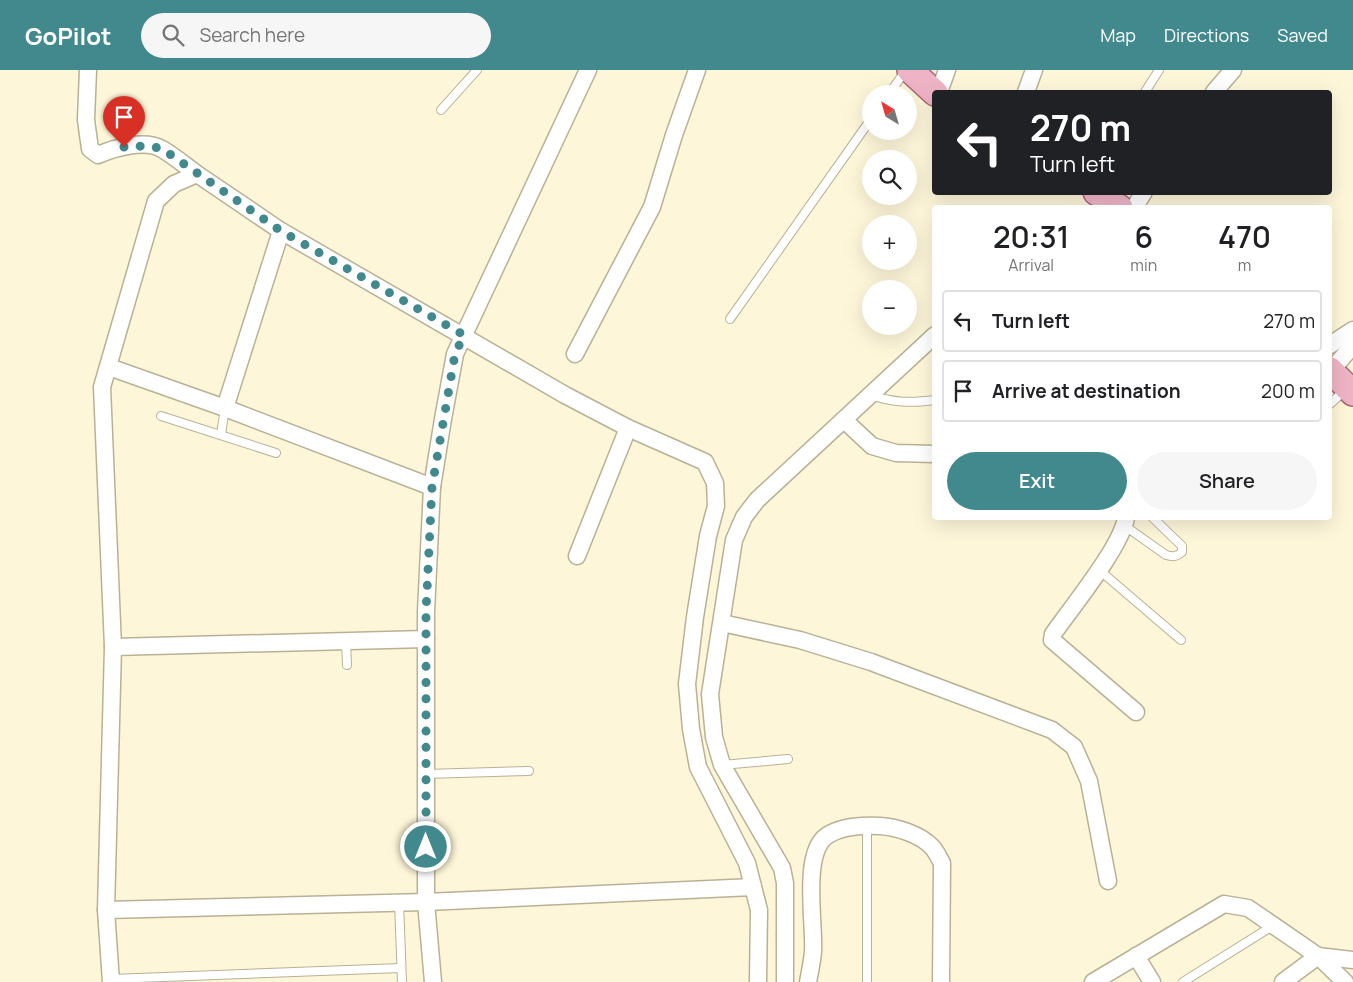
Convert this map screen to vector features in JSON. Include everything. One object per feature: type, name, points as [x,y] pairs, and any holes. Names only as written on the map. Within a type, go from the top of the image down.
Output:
[{"type":"main road","points":[[910,70],[932,90]]},
{"type":"street","points":[[88,70],[86,120],[90,149],[98,155],[124,147],[144,146],[161,148],[281,231],[628,428],[705,462],[715,483],[716,506],[697,608],[688,684],[691,730],[698,767],[747,863],[760,910],[758,982]]},
{"type":"street","points":[[434,982],[426,902],[426,639],[432,487],[455,354],[588,70]]},
{"type":"street","points":[[575,354],[652,208],[674,135],[697,70]]},
{"type":"street","points":[[941,90],[947,70]]},
{"type":"street","points":[[1027,90],[1034,70]]},
{"type":"street","points":[[1216,90],[1233,70]]},
{"type":"street","points":[[111,980],[106,910],[112,647],[102,387],[156,201],[174,184],[197,174]]},
{"type":"street","points":[[225,408],[281,231]]},
{"type":"street","points":[[1332,344],[1353,330]]},
{"type":"street","points":[[785,982],[785,883],[782,868],[722,765],[714,737],[710,694],[734,540],[744,517],[757,500],[932,338]]},
{"type":"street","points":[[1338,385],[1353,345]]},
{"type":"street","points":[[109,367],[225,408],[432,487]]},
{"type":"street","points":[[844,420],[872,446],[896,453],[932,454]]},
{"type":"street","points":[[577,556],[628,428]]},
{"type":"street","points":[[1126,522],[1098,569],[1053,634],[1052,640],[1136,712]]},
{"type":"street","points":[[722,623],[800,640],[871,662],[1052,730],[1074,747],[1089,781],[1108,881]]},
{"type":"street","points":[[112,647],[426,639]]},
{"type":"street","points":[[714,798],[735,789]]},
{"type":"street","points":[[808,982],[813,952],[812,868],[817,849],[826,835],[839,830],[867,825],[888,827],[913,835],[932,846],[942,863],[941,982]]},
{"type":"street","points":[[106,910],[426,902],[753,887]]},
{"type":"street","points":[[1093,982],[1224,904],[1248,908],[1318,956],[1346,982]]},
{"type":"street","points":[[1136,956],[1152,982]]},
{"type":"street","points":[[1283,982],[1318,956],[1353,960]]},
{"type":"lane","points":[[441,110],[477,70]]},
{"type":"lane","points":[[895,85],[906,70]]},
{"type":"lane","points":[[1147,90],[1159,70]]},
{"type":"lane","points":[[730,319],[862,132]]},
{"type":"lane","points":[[871,395],[888,401],[912,403],[932,400]]},
{"type":"lane","points":[[221,434],[225,408]]},
{"type":"lane","points":[[161,416],[276,453]]},
{"type":"lane","points":[[1126,522],[1166,555],[1173,557],[1178,555],[1182,552],[1182,546],[1155,520]]},
{"type":"lane","points":[[1098,569],[1181,640]]},
{"type":"lane","points":[[346,641],[347,665]]},
{"type":"lane","points":[[722,765],[788,759]]},
{"type":"lane","points":[[426,774],[529,771]]},
{"type":"lane","points":[[866,982],[867,825]]},
{"type":"lane","points":[[399,902],[402,982]]},
{"type":"lane","points":[[1183,982],[1274,925]]},
{"type":"lane","points":[[111,980],[401,968]]},
{"type":"route","points":[[124,147],[144,146],[161,148],[281,231],[464,335],[455,354],[432,487],[426,612],[426,847]]}]
